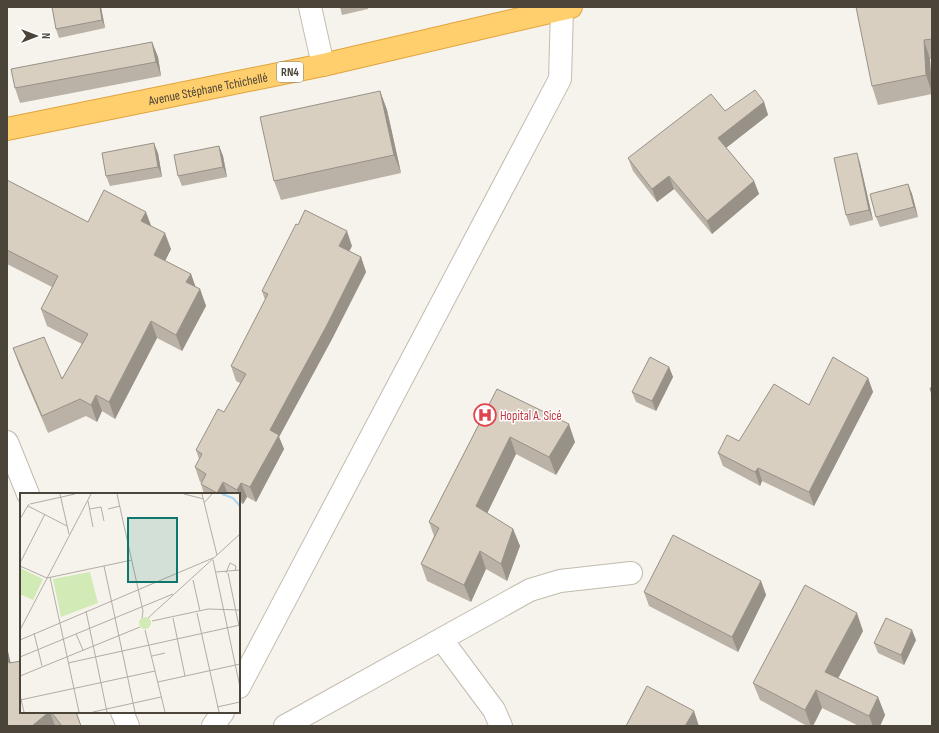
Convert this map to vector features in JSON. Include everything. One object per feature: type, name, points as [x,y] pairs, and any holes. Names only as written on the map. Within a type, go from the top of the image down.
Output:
[{"type":"highway","name":"Avenue Stéphane Tchichellé","points":[[7,129],[323,65],[567,8]]},
{"type":"street","points":[[310,7],[323,65]]},
{"type":"street","points":[[240,685],[560,79],[567,8]]},
{"type":"street","points":[[7,442],[28,493]]},
{"type":"street","points":[[284,726],[530,590],[560,581],[631,573]]},
{"type":"street","points":[[442,640],[494,710],[501,726]]},
{"type":"street","points":[[122,713],[128,726]]},
{"type":"street","points":[[213,726],[222,713]]},
{"type":"building","points":[[52,7],[100,7],[102,20],[56,29]]},
{"type":"building","points":[[856,7],[932,7],[932,39],[924,40],[926,75],[872,86]]},
{"type":"building","points":[[152,42],[156,62],[15,88],[11,69]]},
{"type":"building","points":[[755,90],[764,102],[718,138],[754,181],[707,221],[669,176],[652,189],[628,158],[711,94],[725,111]]},
{"type":"building","points":[[380,91],[394,155],[274,181],[260,117]]},
{"type":"building","points":[[154,143],[158,167],[106,176],[102,153]]},
{"type":"building","points":[[219,146],[223,167],[178,176],[174,155]]},
{"type":"building","points":[[857,153],[869,210],[846,215],[834,158]]},
{"type":"building","points":[[7,180],[88,222],[104,190],[146,212],[141,221],[165,233],[154,255],[191,274],[186,282],[200,289],[176,335],[151,321],[109,402],[96,395],[91,405],[80,399],[42,416],[13,348],[44,337],[62,379],[88,334],[41,309],[58,276],[7,250]]},
{"type":"building","points":[[908,184],[914,207],[876,217],[870,194]]},
{"type":"building","points":[[305,210],[347,231],[339,246],[361,257],[327,325],[270,430],[279,435],[250,487],[241,483],[237,490],[223,482],[217,493],[201,484],[206,474],[195,467],[202,454],[196,450],[218,409],[224,412],[246,374],[231,366],[268,294],[262,291],[296,224],[298,225]]},
{"type":"building","points":[[650,357],[669,367],[652,401],[632,392]]},
{"type":"building","points":[[833,357],[868,378],[809,492],[758,468],[755,472],[718,453],[727,435],[739,441],[774,384],[809,405]]},
{"type":"building","points":[[497,389],[569,424],[549,457],[510,437],[476,506],[513,529],[501,564],[480,551],[464,585],[421,564],[439,528],[429,522]]},
{"type":"building","points":[[673,535],[761,581],[732,637],[644,592]]},
{"type":"building","points":[[805,585],[857,613],[825,672],[878,697],[869,716],[816,690],[805,710],[753,683]]},
{"type":"building","points":[[886,618],[912,630],[901,655],[874,643]]},
{"type":"building","points":[[7,657],[9,663],[20,661],[20,713],[48,713],[32,726],[7,726]]},
{"type":"building","points":[[647,686],[694,711],[685,726],[626,726]]},
{"type":"building","points":[[52,713],[76,713],[81,726],[62,726]]},
{"type":"place","name":"Hopital A. Sicé","points":[[485,415]]}]
